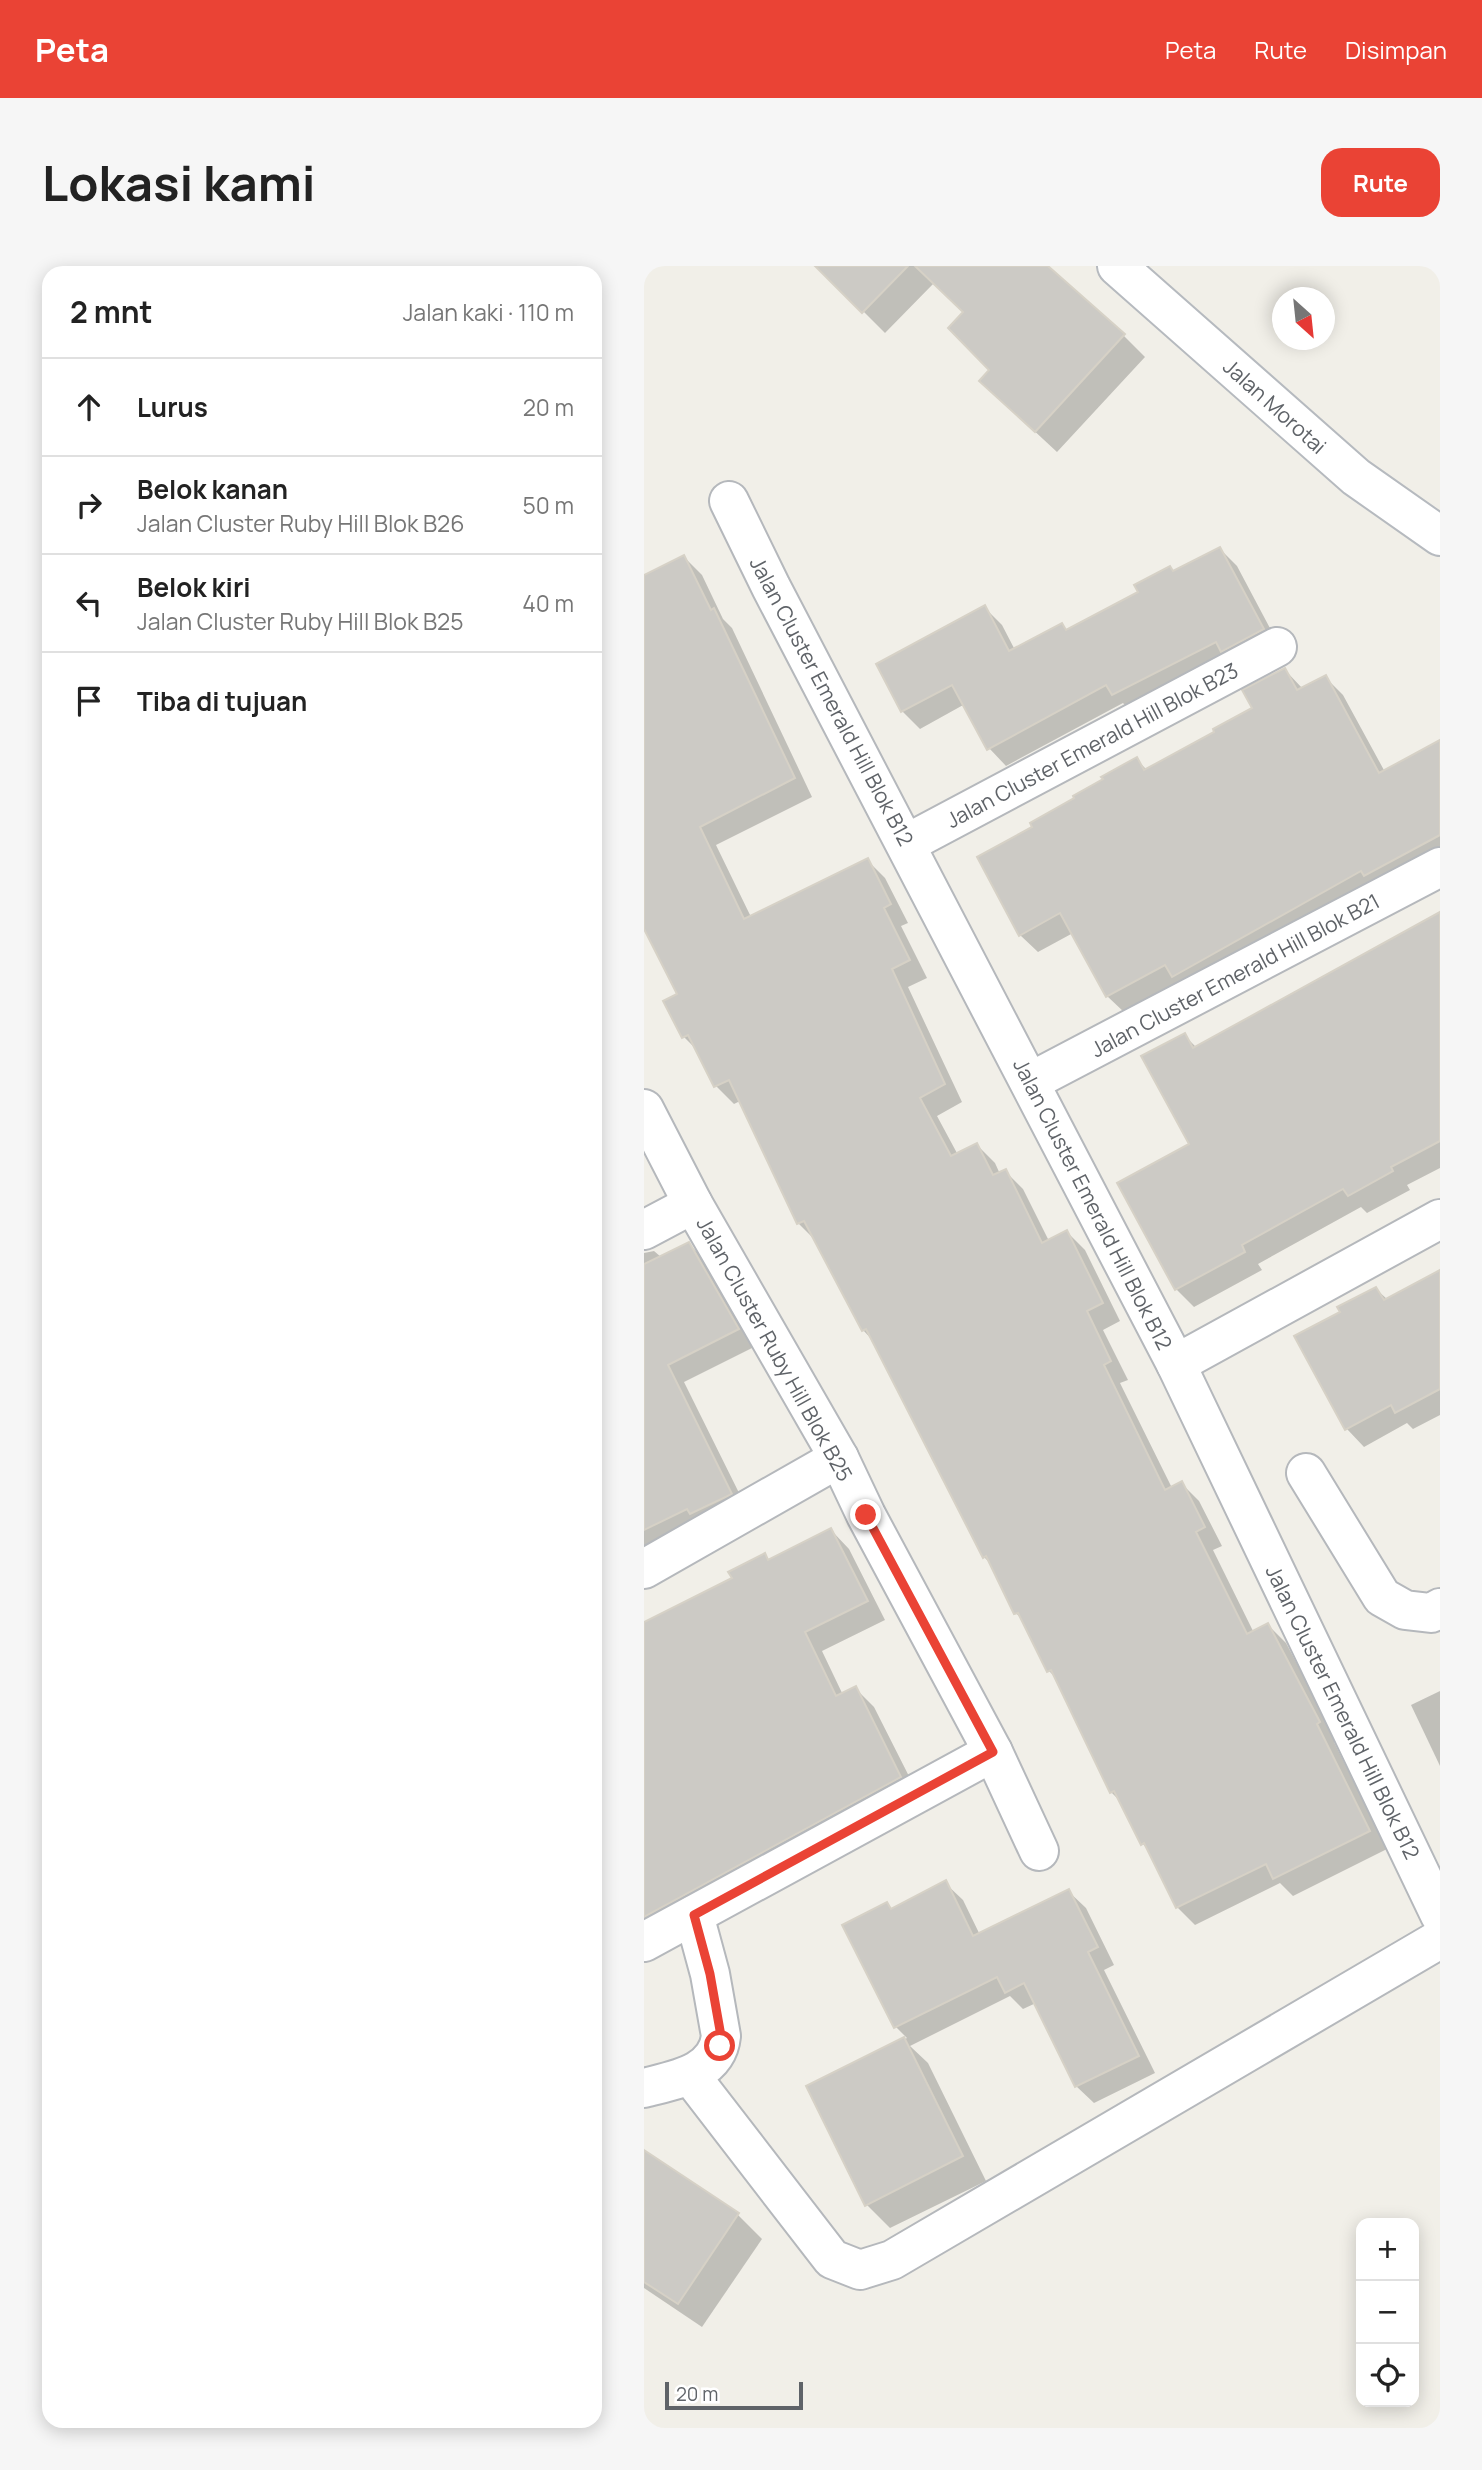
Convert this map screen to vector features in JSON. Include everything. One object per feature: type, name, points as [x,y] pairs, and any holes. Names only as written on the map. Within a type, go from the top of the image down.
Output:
[{"type":"street","name":"Jalan Morotai","points":[[1117,266],[1356,477],[1440,536]]},
{"type":"street","name":"Jalan Cluster Emerald Hill Blok B12","points":[[729,501],[771,587],[1176,1364],[1440,1915]]},
{"type":"street","name":"Jalan Cluster Emerald Hill Blok B23","points":[[906,844],[1277,647]]},
{"type":"street","name":"Jalan Cluster Emerald Hill Blok B21","points":[[1030,1082],[1440,867]]},
{"type":"street","name":"Jalan Cluster Ruby Hill Blok B25","points":[[644,1109],[693,1204],[839,1458],[866,1515],[993,1752],[1039,1851]]},
{"type":"street","points":[[644,1230],[693,1204]]},
{"type":"street","points":[[1176,1364],[1440,1219]]},
{"type":"street","points":[[644,1569],[839,1458]]},
{"type":"street","points":[[1306,1474],[1382,1597],[1405,1610],[1432,1612],[1440,1608]]},
{"type":"street","points":[[644,1942],[993,1752]]},
{"type":"street","points":[[644,2088],[690,2076],[702,2068],[720,2046],[721,2036],[710,1974],[694,1915]]},
{"type":"street","points":[[690,2076],[832,2259],[860,2270],[892,2260],[1440,1939]]},
{"type":"building","points":[[815,266],[908,266],[862,313]]},
{"type":"building","points":[[915,266],[1048,266],[1125,334],[1035,432],[979,381],[989,370],[948,328],[963,312]]},
{"type":"building","points":[[1220,547],[1264,629],[1221,652],[1216,642],[1112,695],[1106,685],[987,750],[952,685],[901,712],[876,664],[985,605],[1009,651],[1062,623],[1066,630],[1138,592],[1134,585],[1170,566],[1173,571]]},
{"type":"building","points":[[684,555],[711,610],[714,608],[795,778],[700,827],[744,919],[868,858],[891,904],[884,908],[910,960],[892,969],[945,1084],[920,1098],[951,1156],[977,1143],[993,1175],[1006,1169],[1042,1243],[1067,1230],[1103,1303],[1087,1311],[1111,1361],[1104,1365],[1165,1490],[1182,1481],[1205,1527],[1196,1532],[1247,1634],[1268,1623],[1320,1722],[1317,1724],[1370,1831],[1273,1879],[1266,1864],[1176,1908],[1144,1843],[1141,1845],[1114,1791],[1110,1793],[1051,1670],[1047,1672],[1018,1613],[1014,1614],[986,1556],[983,1558],[866,1329],[862,1331],[804,1221],[797,1224],[729,1080],[714,1087],[688,1035],[682,1038],[663,1001],[677,994],[644,929],[644,575]]},
{"type":"building","points":[[1285,668],[1297,690],[1326,675],[1379,773],[1440,740],[1440,835],[1364,876],[1361,871],[1172,977],[1165,965],[1106,997],[1060,913],[1019,936],[977,857],[1032,827],[1030,823],[1137,757],[1144,770],[1214,732],[1213,729],[1252,708],[1242,690]]},
{"type":"building","points":[[1440,912],[1440,1141],[1391,1167],[1393,1171],[1348,1196],[1343,1189],[1242,1245],[1245,1252],[1175,1290],[1117,1183],[1189,1144],[1141,1056],[1185,1033],[1193,1048]]},
{"type":"building","points":[[689,1242],[739,1329],[668,1365],[732,1494],[690,1514],[687,1509],[644,1530],[644,1264]]},
{"type":"building","points":[[1440,1270],[1440,1389],[1395,1413],[1391,1405],[1345,1430],[1294,1336],[1340,1312],[1337,1307],[1376,1287],[1384,1300]]},
{"type":"building","points":[[831,1528],[868,1601],[805,1632],[836,1696],[856,1686],[901,1777],[644,1917],[644,1622],[732,1578],[728,1572],[765,1553],[768,1560]]},
{"type":"building","points":[[946,1880],[973,1936],[1069,1889],[1098,1947],[1088,1952],[1139,2056],[1075,2087],[1024,1983],[1005,1993],[997,1977],[894,2028],[842,1925],[887,1902],[891,1909]]},
{"type":"building","points":[[904,2037],[963,2156],[865,2206],[806,2086]]},
{"type":"building","points":[[644,2150],[739,2213],[678,2304],[644,2282]]},
{"type":"route","points":[[720,2046],[721,2036],[710,1974],[694,1915],[993,1752],[866,1515]]}]
